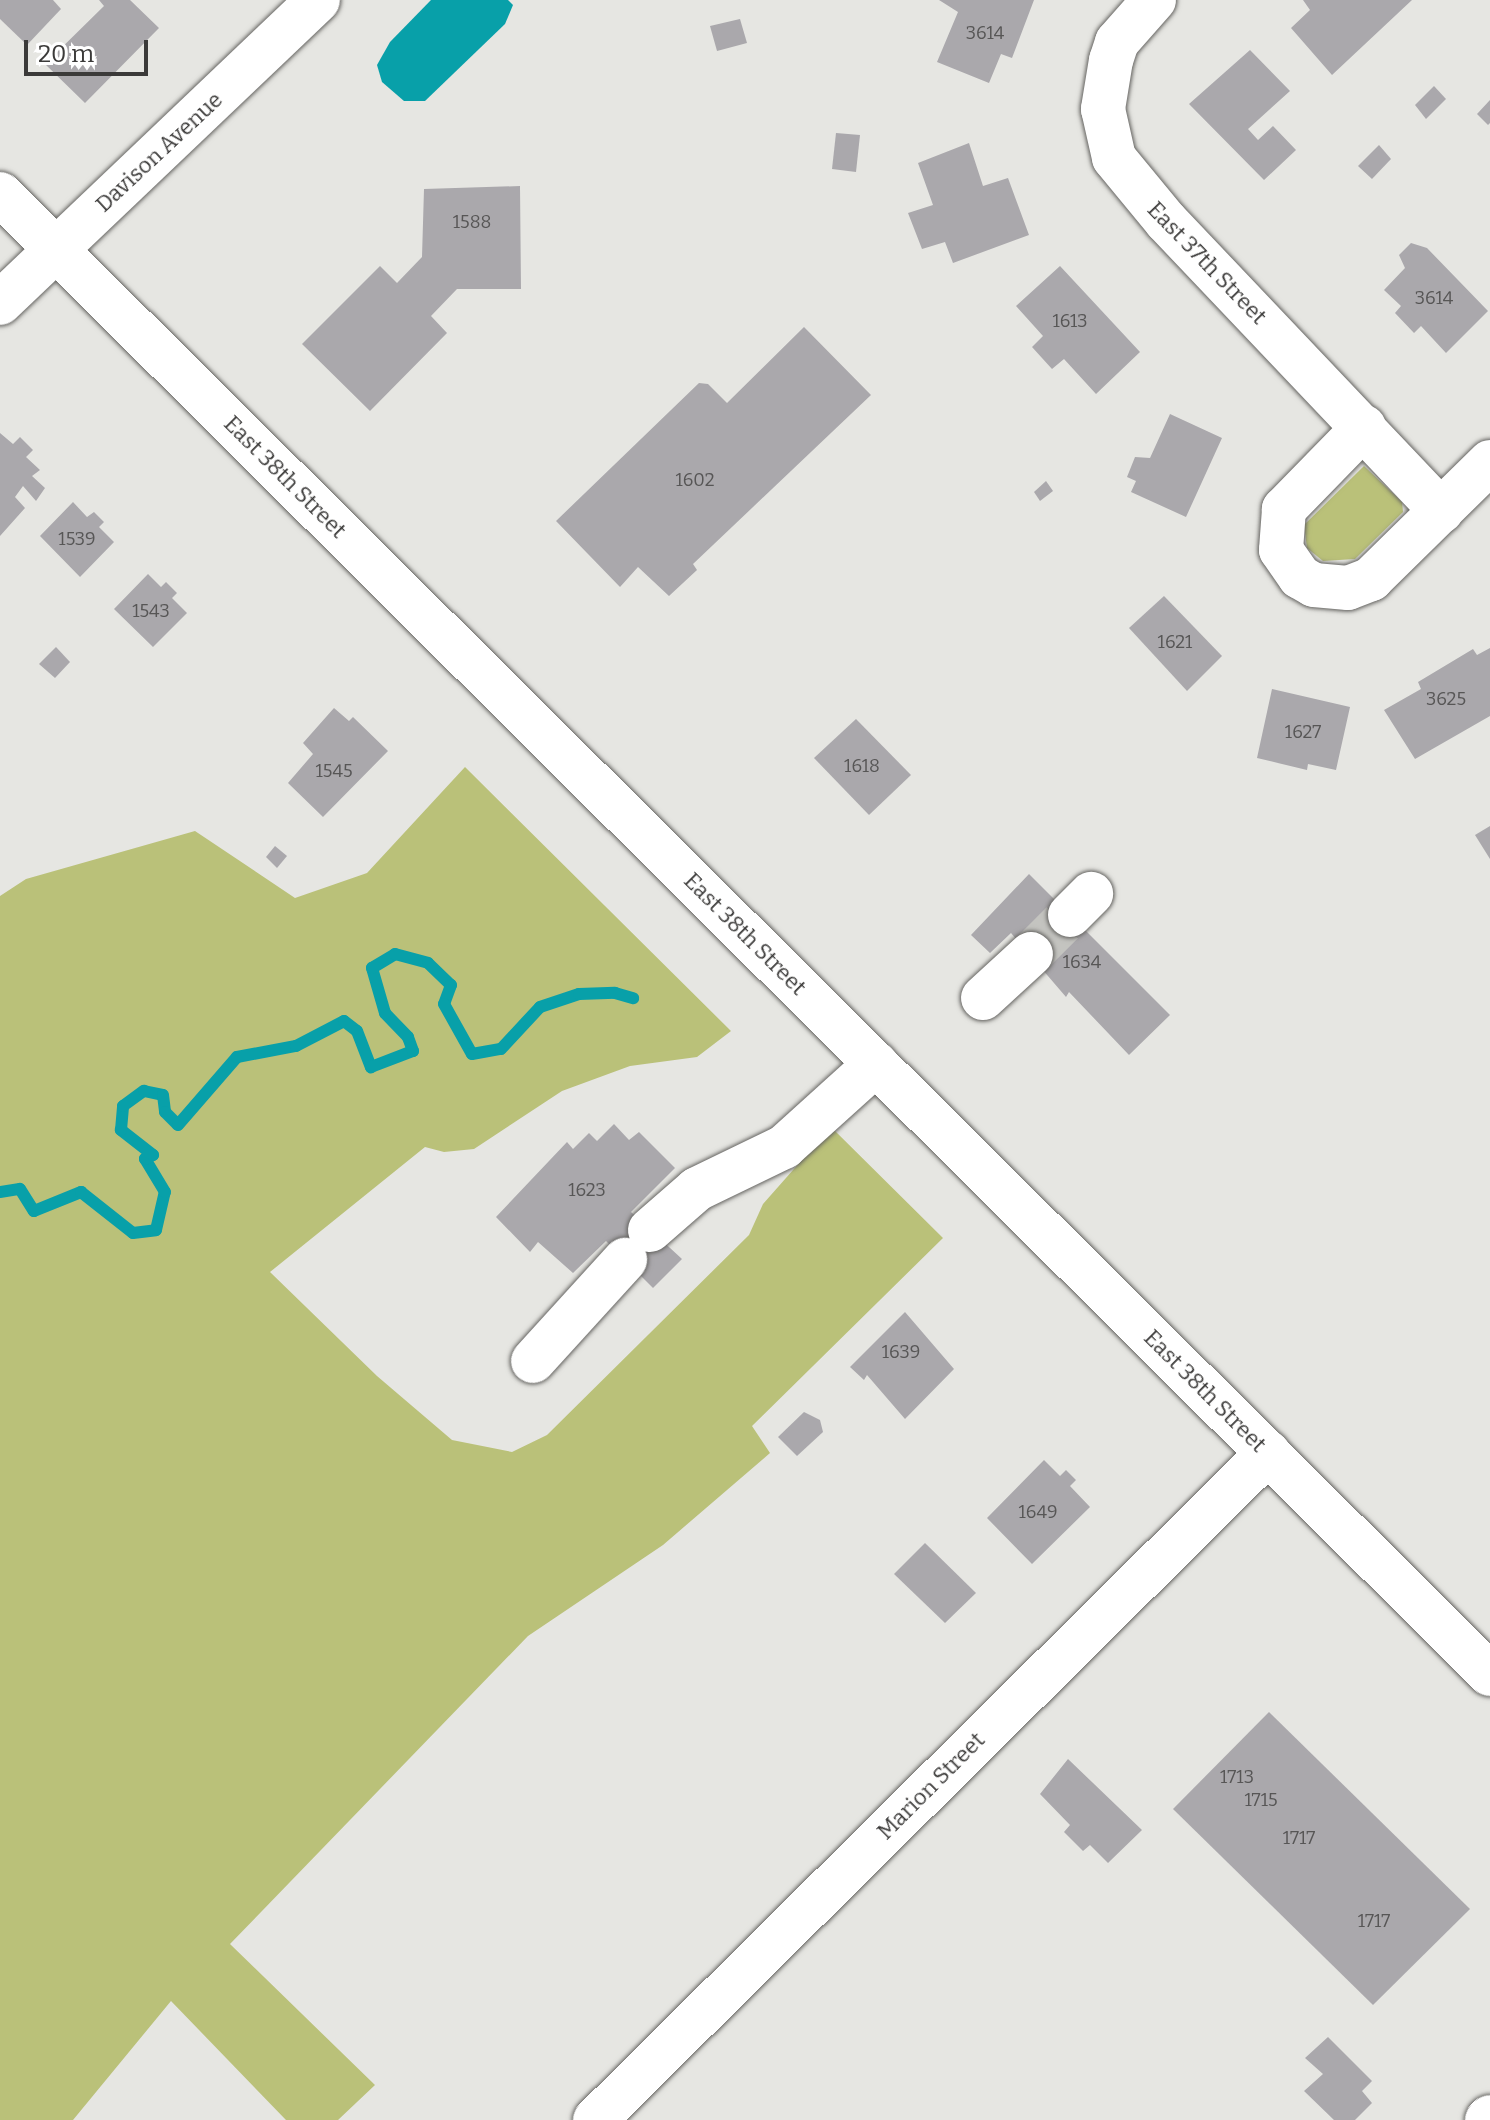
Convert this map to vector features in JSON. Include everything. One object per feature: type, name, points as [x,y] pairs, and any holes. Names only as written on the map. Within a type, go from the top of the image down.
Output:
[{"type":"street","name":"Davison Avenue","points":[[0,303],[318,0]]},
{"type":"street","name":"East 37th Street","points":[[1154,0],[1117,42],[1108,73],[1103,109],[1106,135],[1134,187],[1441,511]]},
{"type":"street","name":"East 38th Street","points":[[0,194],[1490,1674]]},
{"type":"street","points":[[1364,427],[1284,509],[1281,550],[1300,577],[1330,588],[1359,585],[1490,462]]},
{"type":"street","points":[[983,998],[1031,954]]},
{"type":"street","points":[[533,1361],[637,1245],[697,1189],[784,1147],[876,1064]]},
{"type":"street","name":"Marion Street","points":[[595,2120],[1268,1453]]},
{"type":"green space","points":[[1364,466],[1402,502],[1403,512],[1355,559],[1323,561],[1307,548],[1304,525]]},
{"type":"green space","points":[[465,767],[731,1031],[697,1057],[630,1066],[562,1091],[474,1149],[444,1152],[425,1147],[270,1272],[377,1376],[452,1440],[512,1452],[547,1435],[749,1235],[763,1204],[831,1127],[943,1238],[752,1426],[770,1453],[663,1545],[528,1636],[230,1944],[375,2085],[338,2120],[286,2120],[171,2001],[73,2120],[0,2120],[0,896],[26,879],[195,831],[295,898],[367,873]]},
{"type":"water","points":[[431,0],[508,0],[513,5],[505,24],[425,101],[404,101],[382,82],[377,65],[390,42]]},
{"type":"building","points":[[0,0],[53,0],[61,9],[27,45],[0,19]]},
{"type":"building","points":[[99,0],[130,0],[159,28],[85,103],[45,64],[104,6]]},
{"type":"building","points":[[939,0],[1034,0],[1012,58],[1001,54],[989,83],[937,62],[958,12]]},
{"type":"building","points":[[1303,0],[1412,0],[1332,75],[1291,28],[1310,10]]},
{"type":"building","points":[[740,19],[747,43],[717,51],[710,26]]},
{"type":"building","points":[[1250,50],[1290,91],[1248,129],[1258,140],[1273,126],[1296,150],[1264,180],[1189,104]]},
{"type":"building","points":[[1434,86],[1446,99],[1426,119],[1415,105]]},
{"type":"building","points":[[1490,100],[1490,123],[1488,125],[1477,114]]},
{"type":"building","points":[[836,133],[860,135],[856,172],[832,169]]},
{"type":"building","points":[[969,143],[983,186],[1008,178],[1029,235],[953,263],[945,242],[922,249],[908,213],[933,205],[918,163]]},
{"type":"building","points":[[1379,145],[1391,159],[1372,179],[1358,166]]},
{"type":"building","points":[[520,186],[521,289],[457,289],[431,316],[447,333],[370,411],[302,344],[380,266],[397,283],[422,257],[424,189]]},
{"type":"building","points":[[1411,243],[1427,248],[1488,311],[1446,353],[1421,326],[1414,333],[1395,313],[1401,306],[1384,290],[1405,268],[1399,255]]},
{"type":"building","points":[[1060,266],[1140,352],[1096,394],[1064,359],[1052,369],[1032,347],[1043,336],[1016,306]]},
{"type":"building","points":[[804,327],[871,395],[693,564],[697,570],[669,596],[638,567],[620,587],[556,521],[699,383],[708,384],[727,403]]},
{"type":"building","points":[[1170,414],[1222,438],[1186,517],[1131,492],[1136,481],[1127,477],[1135,457],[1150,458]]},
{"type":"building","points":[[0,433],[13,444],[20,437],[33,450],[26,457],[40,470],[32,476],[45,488],[36,501],[23,486],[15,497],[25,508],[0,536]]},
{"type":"building","points":[[1046,481],[1053,491],[1040,501],[1034,492]]},
{"type":"building","points":[[73,502],[87,517],[94,512],[104,522],[99,527],[114,542],[80,577],[40,536]]},
{"type":"building","points":[[148,574],[161,587],[166,582],[177,593],[172,598],[187,613],[153,647],[114,609]]},
{"type":"building","points":[[1164,596],[1222,656],[1187,691],[1129,628]]},
{"type":"building","points":[[56,647],[70,662],[55,678],[39,664]]},
{"type":"building","points":[[1490,648],[1490,716],[1415,759],[1384,710],[1421,689],[1418,682],[1473,649],[1477,655]]},
{"type":"building","points":[[1272,689],[1350,707],[1336,770],[1308,764],[1307,770],[1257,758]]},
{"type":"building","points":[[334,708],[349,721],[353,717],[388,751],[323,817],[288,783],[313,754],[303,743]]},
{"type":"building","points":[[856,719],[911,775],[869,815],[814,758]]},
{"type":"building","points":[[1490,826],[1490,859],[1475,835]]},
{"type":"building","points":[[275,846],[287,856],[277,868],[266,857]]},
{"type":"building","points":[[1029,874],[1170,1015],[1129,1055],[1069,992],[1066,997],[1011,933],[990,953],[971,935]]},
{"type":"building","points":[[614,1124],[629,1140],[639,1132],[675,1168],[631,1212],[682,1259],[653,1288],[606,1241],[573,1273],[538,1242],[530,1252],[496,1217],[567,1142],[573,1149],[589,1133],[597,1141]]},
{"type":"building","points":[[905,1312],[954,1369],[905,1419],[867,1375],[864,1380],[850,1367]]},
{"type":"building","points":[[804,1412],[820,1420],[823,1432],[797,1456],[778,1437]]},
{"type":"building","points":[[1044,1460],[1060,1476],[1066,1470],[1076,1480],[1070,1486],[1090,1507],[1032,1564],[987,1518]]},
{"type":"building","points":[[925,1543],[976,1593],[945,1623],[894,1574]]},
{"type":"building","points":[[1269,1712],[1470,1909],[1373,2005],[1173,1809]]},
{"type":"building","points":[[1068,1759],[1142,1830],[1108,1863],[1090,1845],[1083,1851],[1064,1832],[1070,1825],[1040,1794]]},
{"type":"building","points":[[1328,2037],[1372,2081],[1362,2091],[1372,2103],[1355,2120],[1334,2120],[1304,2091],[1323,2074],[1305,2058]]},
{"type":"waterway","points":[[0,1192],[20,1189],[34,1211],[81,1192],[133,1233],[156,1230],[165,1192],[145,1159],[153,1155],[121,1130],[123,1106],[144,1091],[163,1095],[165,1112],[178,1125],[237,1057],[296,1046],[344,1021],[357,1031],[371,1067],[413,1051],[408,1037],[385,1013],[372,968],[395,954],[428,963],[451,985],[444,1004],[472,1054],[501,1049],[540,1007],[579,994],[615,993],[633,998]]},
{"type":"tunnel","points":[[1031,954],[1070,915]]}]
